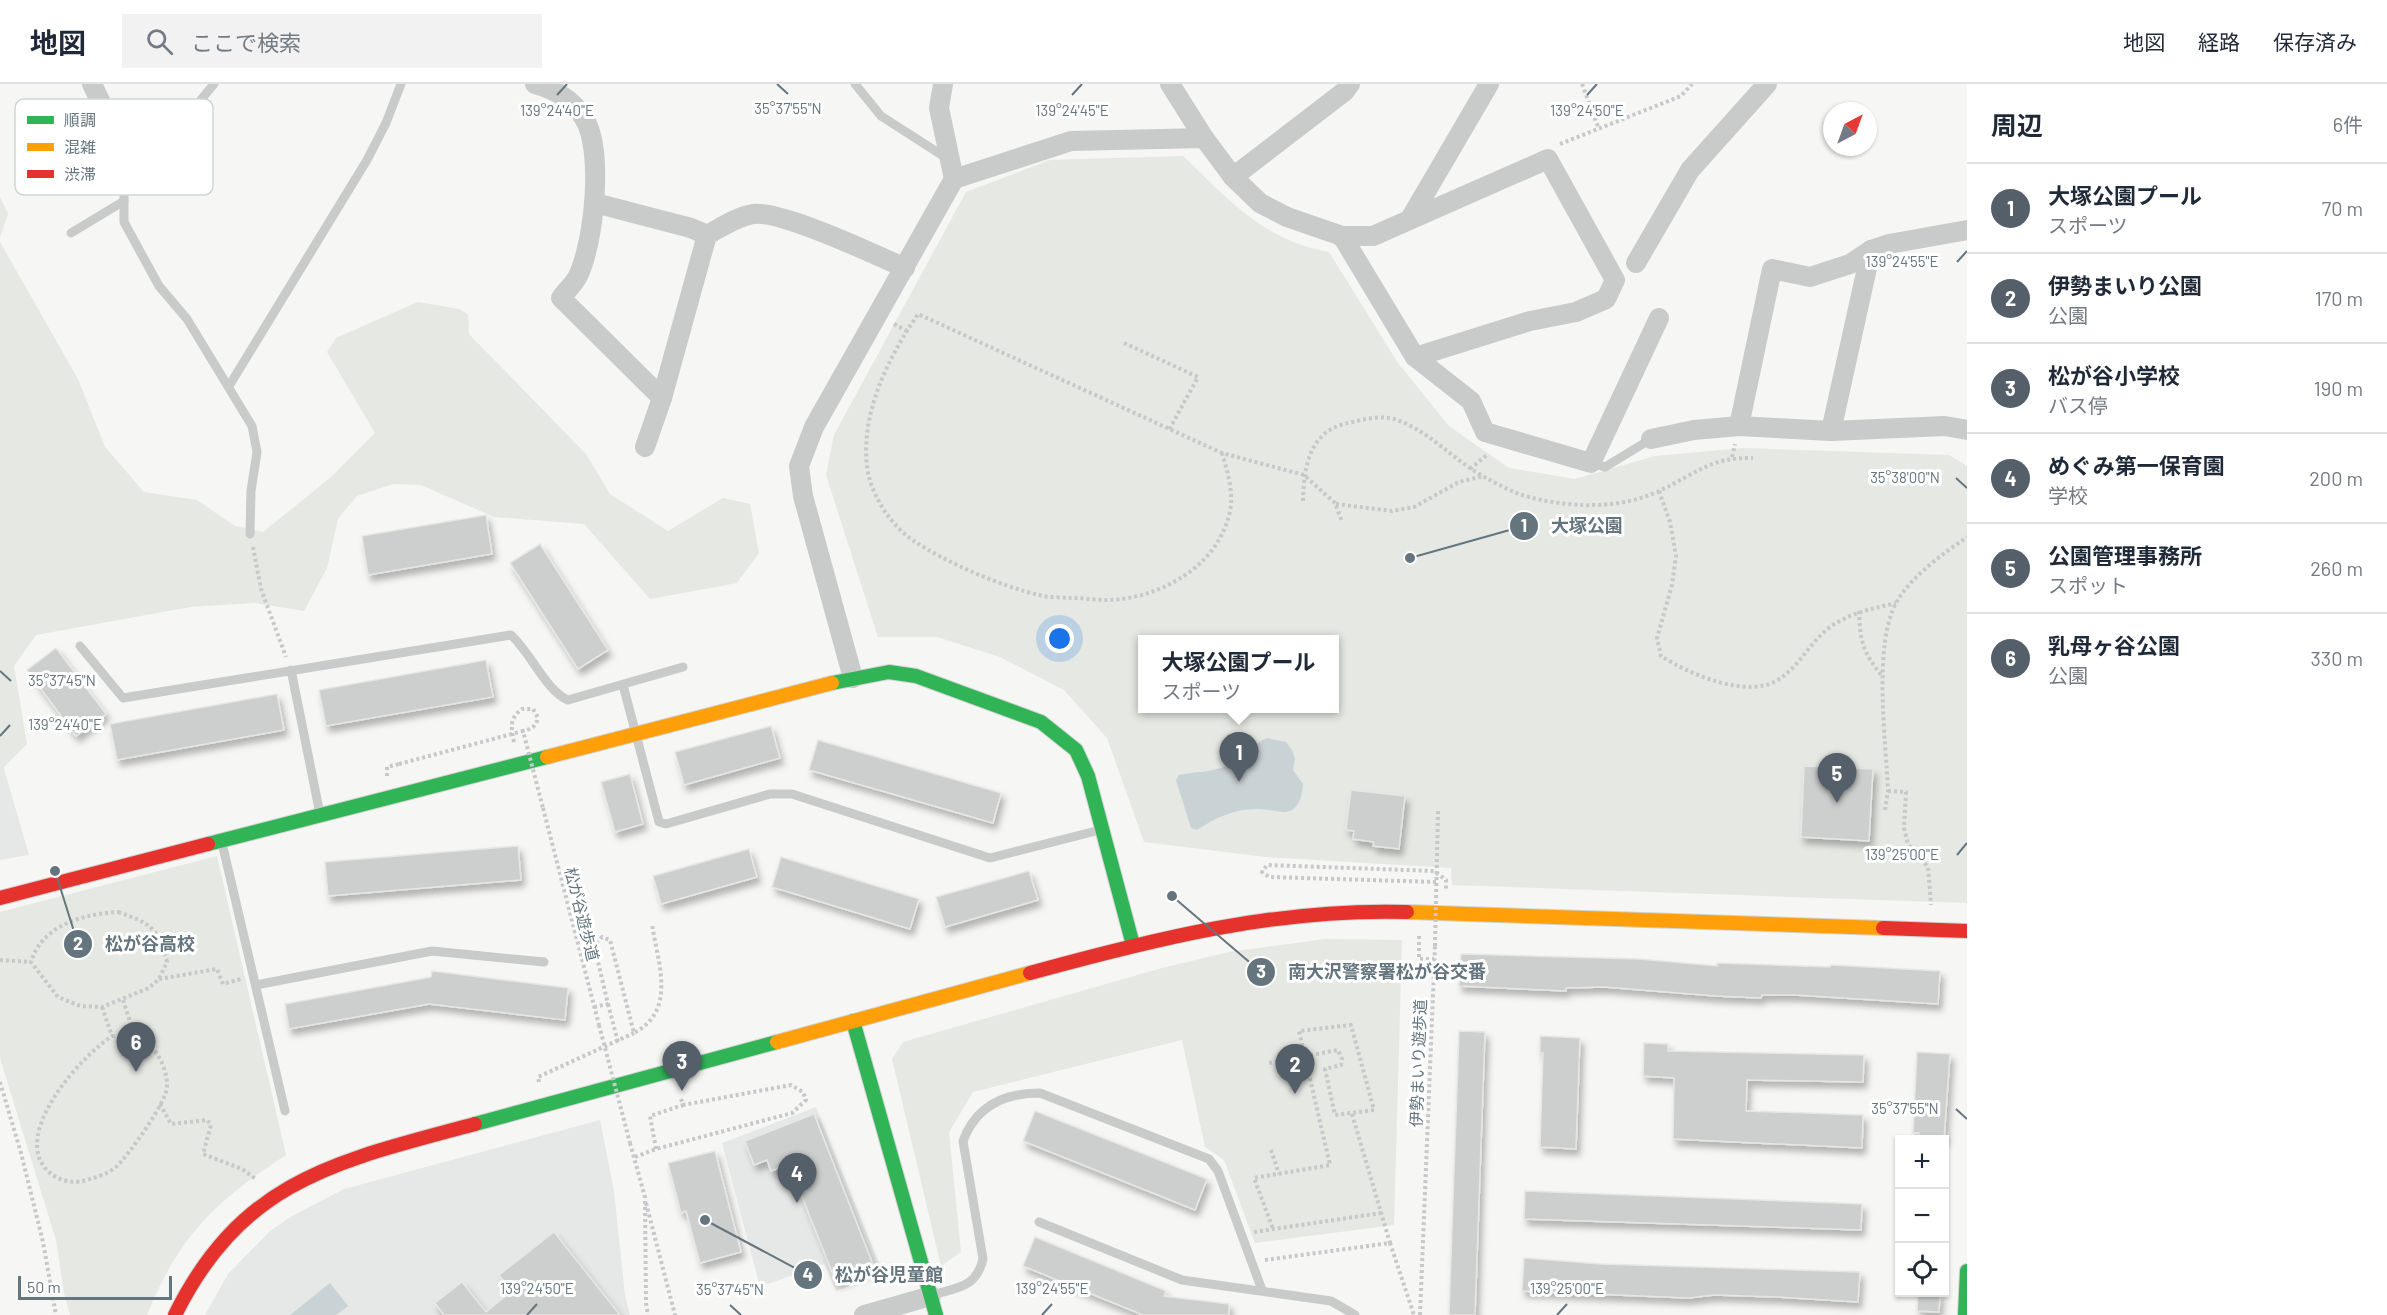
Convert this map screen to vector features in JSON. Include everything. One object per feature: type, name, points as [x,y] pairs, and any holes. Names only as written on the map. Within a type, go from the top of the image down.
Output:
[{"type":"street","points":[[92,84],[99,99]]},
{"type":"street","points":[[535,84],[559,94],[572,103],[584,118],[590,133],[595,203],[586,251],[577,278],[561,298],[662,398]]},
{"type":"street","points":[[853,678],[803,496],[799,466],[814,427],[905,268],[952,170],[939,108],[943,84]]},
{"type":"street","points":[[1170,84],[1204,138],[1233,177],[1260,203],[1287,217],[1342,236],[1373,236],[1548,159],[1615,280],[1606,299],[1576,312],[1530,321],[1415,357]]},
{"type":"street","points":[[1233,177],[1345,91],[1350,84]]},
{"type":"street","points":[[1410,219],[1489,84]]},
{"type":"street","points":[[1636,263],[1690,170],[1767,84]]},
{"type":"street","points":[[952,170],[1071,141],[1204,138]]},
{"type":"street","points":[[595,203],[691,228],[707,235]]},
{"type":"street","points":[[645,447],[662,398],[707,235],[739,217],[756,213],[842,240],[905,268]]},
{"type":"street","points":[[1739,426],[1772,269],[1809,277],[1850,264],[1871,250],[1889,244],[1967,230]]},
{"type":"street","points":[[1342,236],[1415,357],[1471,401],[1485,432],[1591,463],[1659,318]]},
{"type":"street","points":[[1831,430],[1871,250]]},
{"type":"street","points":[[1651,439],[1694,430],[1739,426],[1831,430],[1945,426],[1967,430]]},
{"type":"street","points":[[0,898],[636,732],[853,678],[889,672],[916,676],[1041,722],[1059,734],[1076,750],[1088,776],[1133,945]]},
{"type":"street","points":[[175,1315],[203,1263],[248,1212],[301,1178],[364,1154],[1133,945],[1221,926],[1270,918],[1362,911],[1967,931]]},
{"type":"street","points":[[853,1021],[934,1306],[864,1315]]},
{"type":"street","points":[[1965,1315],[1967,1271]]},
{"type":"lane","points":[[202,99],[214,84]]},
{"type":"lane","points":[[229,386],[367,160],[386,123],[401,84]]},
{"type":"lane","points":[[855,84],[881,116],[952,170]]},
{"type":"lane","points":[[125,195],[124,222],[159,286],[187,319],[252,426],[257,452],[251,491],[250,534]]},
{"type":"lane","points":[[71,233],[124,201]]},
{"type":"lane","points":[[1591,463],[1605,467],[1651,439]]},
{"type":"lane","points":[[80,646],[123,698],[511,635],[525,647],[558,696],[568,700],[683,667]]},
{"type":"lane","points":[[291,669],[320,815]]},
{"type":"lane","points":[[623,685],[659,822],[666,824],[770,794],[792,795],[990,858],[1102,829]]},
{"type":"lane","points":[[222,841],[285,1111]]},
{"type":"lane","points":[[255,980],[432,951],[544,962]]},
{"type":"lane","points":[[934,1306],[979,1274],[983,1259],[963,1141],[969,1126],[984,1108],[1003,1097],[1020,1093],[1040,1093],[1209,1159],[1218,1171],[1262,1290]]},
{"type":"lane","points":[[1039,1222],[1182,1280],[1330,1301],[1355,1315]]},
{"type":"path","points":[[1582,84],[1599,129]]},
{"type":"path","points":[[1548,159],[1557,146],[1681,96],[1692,84]]},
{"type":"path","points":[[1222,453],[1229,479],[1230,510],[1216,546],[1193,571],[1162,588],[1109,600],[1040,596],[976,573],[913,541],[880,506],[867,467],[868,421],[886,370],[918,314],[1222,453],[1304,475],[1335,503],[1342,522]]},
{"type":"path","points":[[1124,343],[1198,377],[1169,430]]},
{"type":"path","points":[[1304,501],[1304,475],[1310,451],[1320,437],[1338,426],[1367,418],[1393,419],[1424,433],[1484,476],[1516,492],[1548,501],[1581,505],[1623,503],[1659,491],[1714,462],[1732,458],[1753,458]]},
{"type":"path","points":[[1335,503],[1392,512],[1414,507],[1459,482],[1484,476]]},
{"type":"path","points":[[1659,491],[1670,522],[1676,556],[1672,585],[1657,638],[1661,656],[1681,669],[1726,684],[1761,687],[1780,679],[1810,645],[1834,624],[1859,611],[1896,603]]},
{"type":"path","points":[[250,534],[261,589],[291,669]]},
{"type":"path","points":[[1885,810],[1888,791],[1884,651],[1896,603],[1922,573],[1967,537]]},
{"type":"path","points":[[1859,611],[1860,637],[1866,657],[1884,678]]},
{"type":"path","points":[[387,779],[387,767],[399,764],[524,731],[532,729],[538,718],[533,710],[522,710],[515,716],[511,729],[515,746]]},
{"type":"path","name":"松が谷遊歩道","points":[[524,731],[598,1025],[635,1157]]},
{"type":"path","points":[[1888,791],[1906,792],[1904,828],[1908,844],[1928,867],[1931,905]]},
{"type":"path","name":"伊勢まいり遊歩道","points":[[1420,1315],[1435,946],[1438,811]]},
{"type":"path","points":[[1436,882],[1269,877],[1262,872],[1267,865],[1434,871],[1443,875],[1446,880],[1446,890]]},
{"type":"path","points":[[0,960],[31,962],[58,997],[80,1006],[102,1007],[149,988],[159,979],[167,962],[160,936],[142,921],[118,912],[92,913],[62,925],[34,950],[31,962]]},
{"type":"path","points":[[539,1083],[538,1077],[618,1042],[648,1026],[659,1010],[662,992],[652,924]]},
{"type":"path","points":[[1419,933],[1419,959],[1434,959]]},
{"type":"path","points":[[618,1042],[594,945],[602,937],[610,940],[634,1033]]},
{"type":"path","points":[[159,979],[217,969],[223,984],[255,980]]},
{"type":"path","points":[[123,1000],[135,1037]]},
{"type":"path","points":[[594,1007],[608,1004]]},
{"type":"path","points":[[102,1007],[112,1036]]},
{"type":"path","points":[[1269,1063],[1304,1055],[1338,1050],[1342,1059],[1341,1065],[1325,1069],[1335,1115],[1374,1110],[1351,1025],[1299,1031],[1304,1055],[1330,1165],[1254,1178],[1273,1229]]},
{"type":"path","points":[[112,1036],[135,1037],[155,1050],[164,1069],[167,1088],[160,1104],[116,1167],[82,1182],[64,1181],[49,1173],[37,1157],[35,1137],[41,1118],[97,1046],[112,1036]]},
{"type":"path","points":[[0,1082],[21,1153],[43,1242],[57,1315]]},
{"type":"path","points":[[656,1149],[650,1116],[683,1105],[791,1085],[802,1092],[806,1100],[792,1113],[656,1149],[635,1157],[675,1315]]},
{"type":"path","points":[[681,1099],[683,1105]]},
{"type":"path","points":[[160,1104],[171,1124],[207,1120],[211,1125],[203,1154],[242,1169],[258,1180]]},
{"type":"path","points":[[1352,1114],[1414,1315]]},
{"type":"path","points":[[1271,1150],[1279,1174]]},
{"type":"path","points":[[645,1197],[648,1315]]},
{"type":"path","points":[[1254,1232],[1381,1213]]},
{"type":"path","points":[[1252,1262],[1390,1243]]},
{"type":"shaded area","points":[[1183,156],[1232,203],[1266,228],[1306,246],[1329,252],[1398,363],[1449,426],[1509,468],[1575,479],[1655,456],[1743,448],[1949,455],[1967,466],[1967,903],[1452,885],[1451,868],[1266,857],[1144,842],[1107,738],[1064,690],[1000,657],[937,637],[878,637],[826,475],[834,435],[966,192],[1050,160]]},
{"type":"shaded area","points":[[0,197],[8,214],[0,237]]},
{"type":"shaded area","points":[[0,242],[78,379],[105,447],[144,492],[197,500],[235,526],[263,532],[330,478],[375,433],[327,352],[336,338],[418,302],[459,309],[468,314],[469,334],[586,454],[610,494],[668,531],[723,498],[750,504],[759,553],[737,583],[650,599],[584,524],[494,517],[421,485],[393,484],[357,496],[338,519],[327,568],[304,611],[255,603],[190,607],[36,635],[14,666],[27,744],[0,771]]},
{"type":"shaded area","points":[[1267,738],[1286,742],[1292,750],[1295,759],[1293,770],[1303,784],[1295,808],[1284,812],[1259,809],[1242,810],[1219,817],[1197,830],[1191,828],[1176,780],[1179,775],[1215,770],[1229,765]]},
{"type":"shaded area","points":[[0,755],[29,855],[0,860]]},
{"type":"shaded area","points":[[217,856],[286,1155],[239,1188],[202,1222],[172,1263],[147,1315],[70,1315],[64,1293],[56,1240],[0,1058],[0,912]]},
{"type":"shaded area","points":[[1325,939],[1402,940],[1394,1225],[1255,1243],[1224,1160],[1205,1147],[1182,1040],[973,1092],[949,1132],[961,1252],[941,1266],[892,1059],[903,1042],[1162,968],[1229,952]]},
{"type":"shaded area","points":[[816,1107],[883,1273],[836,1291],[824,1264],[760,1287],[722,1143]]},
{"type":"shaded area","points":[[600,1120],[614,1191],[625,1295],[630,1315],[205,1315],[228,1274],[270,1231],[292,1216],[344,1189]]},
{"type":"shaded area","points":[[330,1283],[348,1306],[336,1315],[290,1315]]},
{"type":"building","points":[[486,515],[492,554],[368,575],[362,536]]},
{"type":"building","points":[[540,544],[608,650],[578,669],[510,563]]},
{"type":"building","points":[[56,648],[106,714],[76,736],[27,670]]},
{"type":"building","points":[[486,660],[493,697],[326,726],[319,690]]},
{"type":"building","points":[[277,694],[284,730],[117,760],[110,724]]},
{"type":"building","points":[[771,726],[780,758],[684,785],[675,752]]},
{"type":"building","points":[[818,740],[1001,793],[993,823],[809,770]]},
{"type":"building","points":[[1804,766],[1873,769],[1869,841],[1801,837]]},
{"type":"building","points":[[630,774],[643,824],[615,832],[601,782]]},
{"type":"building","points":[[1351,790],[1405,796],[1399,849],[1373,846],[1374,842],[1353,839],[1354,831],[1346,830]]},
{"type":"building","points":[[518,846],[521,880],[328,896],[325,862]]},
{"type":"building","points":[[749,849],[757,877],[661,904],[653,876]]},
{"type":"building","points":[[781,857],[919,899],[910,929],[772,887]]},
{"type":"building","points":[[1029,871],[1038,900],[945,927],[936,897]]},
{"type":"building","points":[[1461,954],[1639,959],[1717,966],[1717,963],[1830,967],[1831,965],[1940,971],[1938,1004],[1795,995],[1762,995],[1761,998],[1716,996],[1604,987],[1566,988],[1566,991],[1459,986]]},
{"type":"building","points":[[432,971],[568,988],[565,1020],[429,1004],[289,1029],[285,1004],[431,977]]},
{"type":"building","points":[[1459,1031],[1485,1032],[1475,1315],[1449,1315]]},
{"type":"building","points":[[1540,1036],[1580,1038],[1576,1149],[1540,1147],[1543,1053],[1540,1053]]},
{"type":"building","points":[[1644,1043],[1668,1044],[1668,1051],[1864,1055],[1863,1082],[1747,1080],[1746,1111],[1863,1115],[1862,1148],[1673,1139],[1674,1078],[1643,1076]]},
{"type":"building","points":[[1917,1052],[1950,1054],[1944,1135],[1913,1133]]},
{"type":"building","points":[[1035,1111],[1207,1179],[1195,1210],[1023,1141]]},
{"type":"building","points":[[814,1114],[874,1267],[836,1282],[789,1164],[771,1171],[767,1160],[754,1165],[745,1141]]},
{"type":"building","points":[[715,1151],[741,1252],[700,1263],[686,1211],[681,1213],[668,1163]]},
{"type":"building","points":[[1525,1191],[1862,1204],[1861,1230],[1524,1219]]},
{"type":"building","points":[[554,1232],[620,1315],[444,1315],[435,1303],[462,1282],[486,1312],[512,1291],[499,1275]]},
{"type":"building","points":[[1035,1237],[1166,1291],[1164,1296],[1229,1304],[1229,1315],[1143,1315],[1023,1266]]},
{"type":"building","points":[[1524,1258],[1600,1264],[1860,1272],[1858,1302],[1777,1297],[1714,1295],[1688,1298],[1522,1291]]},
{"type":"building","points":[[1918,1297],[1940,1297],[1939,1312],[1917,1311]]},
{"type":"traffic: fast","points":[[832,683],[889,672],[916,676],[1041,722],[1076,750],[1088,776],[1133,945]]},
{"type":"traffic: fast","points":[[208,844],[547,757]]},
{"type":"traffic: fast","points":[[853,1021],[936,1315]]},
{"type":"traffic: fast","points":[[475,1124],[777,1042]]},
{"type":"traffic: fast","points":[[1965,1315],[1967,1271]]},
{"type":"traffic: slow","points":[[547,757],[832,683]]},
{"type":"traffic: slow","points":[[1407,912],[1883,928]]},
{"type":"traffic: slow","points":[[777,1042],[1030,973]]},
{"type":"traffic: jam","points":[[0,898],[208,844]]},
{"type":"traffic: jam","points":[[1030,973],[1216,928],[1311,915],[1407,912]]},
{"type":"traffic: jam","points":[[1883,928],[1967,931]]},
{"type":"traffic: jam","points":[[175,1315],[202,1269],[231,1233],[264,1204],[300,1182],[338,1165],[380,1150],[475,1124]]},
{"type":"place","name":"大塚公園","points":[[1410,558]]},
{"type":"place","name":"大塚公園プール","points":[[1239,782]]},
{"type":"place","name":"公園管理事務所","points":[[1837,803]]},
{"type":"place","name":"松が谷高校","points":[[55,871]]},
{"type":"place","name":"南大沢警察署松が谷交番","points":[[1172,896]]},
{"type":"place","name":"乳母ヶ谷公園","points":[[136,1072]]},
{"type":"place","name":"松が谷小学校","points":[[682,1091]]},
{"type":"place","name":"伊勢まいり公園","points":[[1295,1094]]},
{"type":"place","name":"めぐみ第一保育園","points":[[797,1203]]},
{"type":"place","name":"松が谷児童館","points":[[705,1220]]}]
